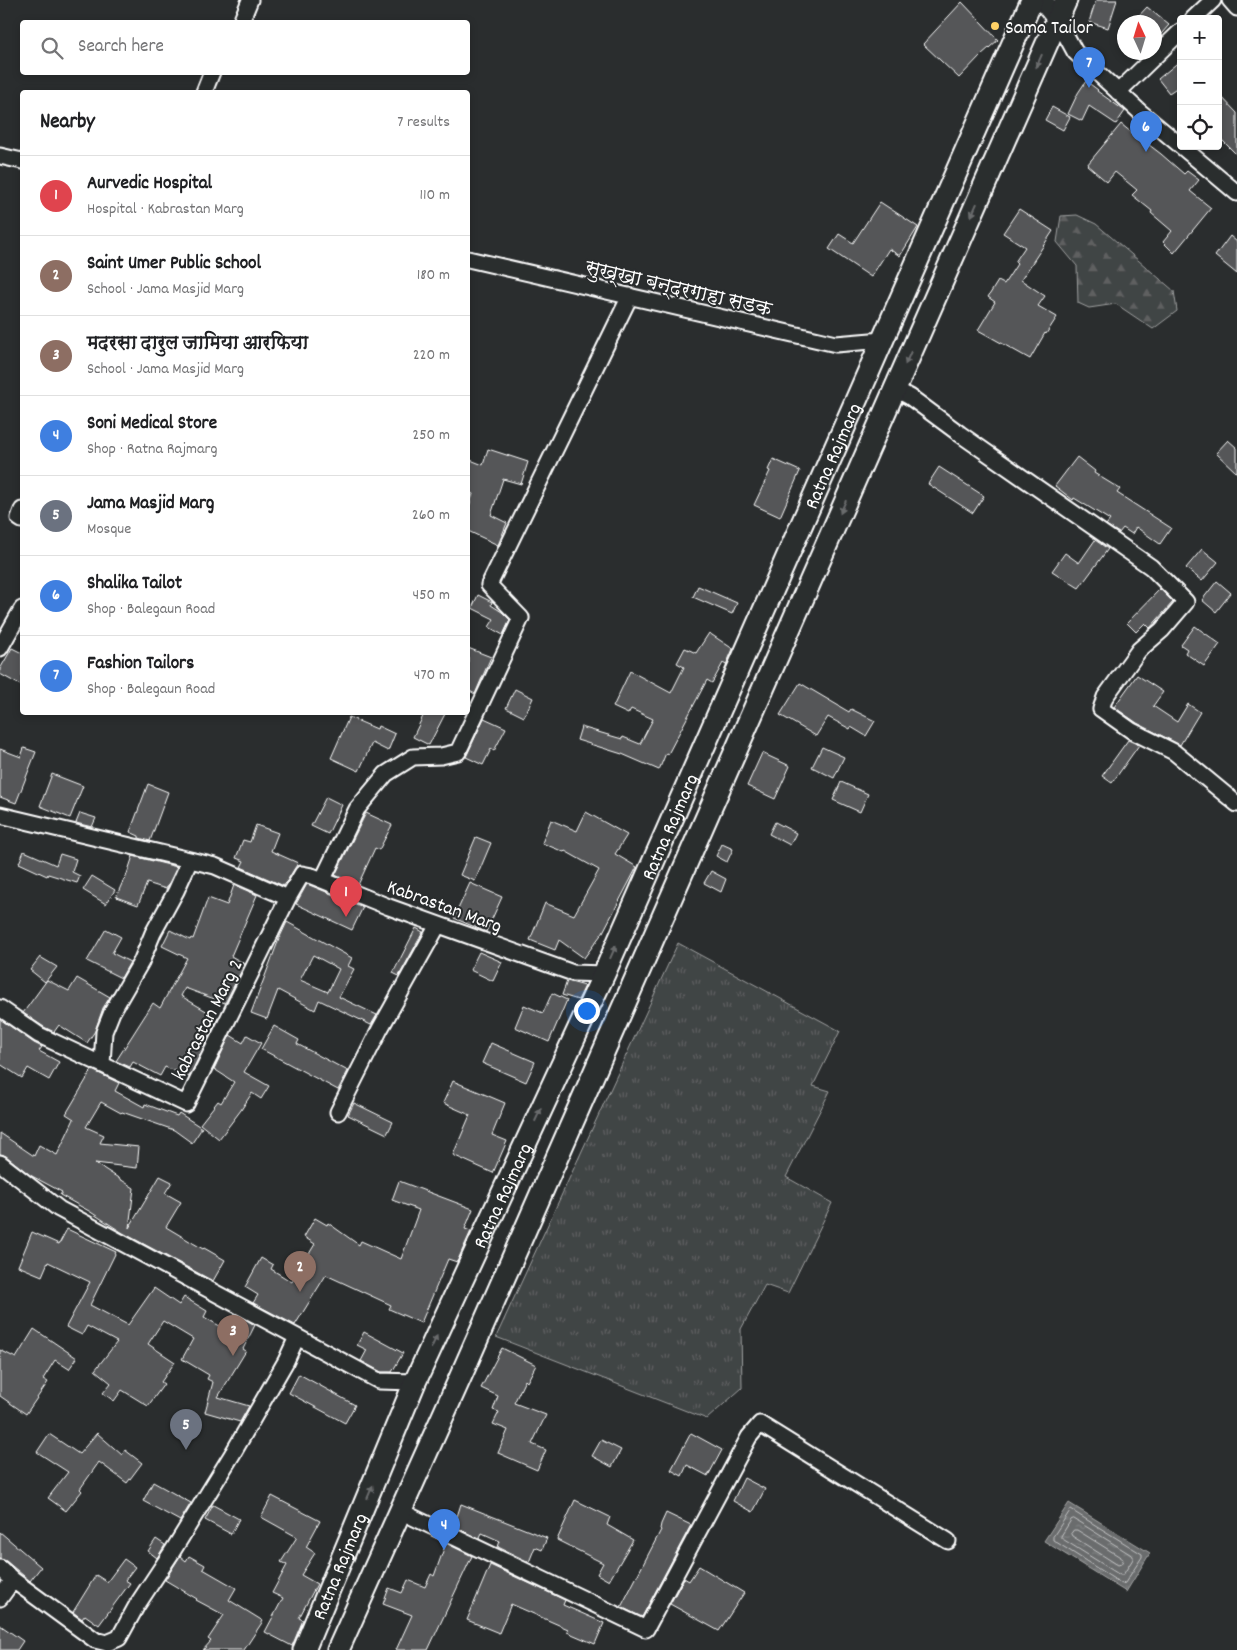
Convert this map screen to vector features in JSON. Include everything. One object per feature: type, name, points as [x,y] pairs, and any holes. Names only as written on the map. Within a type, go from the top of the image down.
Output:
[{"type":"highway","name":"Ratna Rajmarg","points":[[304,1650],[415,1382],[604,974],[961,160],[1049,6]]},
{"type":"highway","name":"Ratna Rajmarg","points":[[338,1650],[895,389],[1049,6]]},
{"type":"street","points":[[242,20],[250,0]]},
{"type":"street","points":[[1197,15],[1212,0]]},
{"type":"street","points":[[1230,0],[1237,8]]},
{"type":"street","points":[[1049,6],[1074,52],[1177,143]]},
{"type":"street","points":[[1118,92],[1177,35]]},
{"type":"street","points":[[205,90],[211,75]]},
{"type":"street","points":[[1186,150],[1237,193]]},
{"type":"street","points":[[0,156],[20,161]]},
{"type":"street","name":"सुख्खा बन्दरगाहा सडक","points":[[470,259],[836,344],[883,340]]},
{"type":"street","points":[[323,879],[358,809],[386,774],[413,757],[441,756],[458,752],[521,618],[489,585],[630,296]]},
{"type":"street","points":[[895,389],[910,397],[1150,567],[1186,602],[1162,630],[1139,650],[1105,697],[1101,709],[1132,731],[1174,752],[1237,804]]},
{"type":"street","points":[[0,648],[20,613]]},
{"type":"street","points":[[0,815],[215,866],[288,898]]},
{"type":"street","points":[[102,1064],[104,1032],[112,1012],[141,962],[153,933],[176,891],[190,860]]},
{"type":"street","name":"Kabrastan Marg","points":[[288,898],[302,874],[323,879],[389,907],[573,973],[604,974]]},
{"type":"street","name":"kabrastan Marg 2","points":[[0,1008],[39,1035],[186,1104],[288,898]]},
{"type":"street","points":[[338,1112],[380,1029],[438,925]]},
{"type":"street","points":[[0,1163],[59,1209],[380,1381],[415,1382]]},
{"type":"street","points":[[0,1568],[13,1580],[95,1640],[108,1643],[119,1638],[137,1605],[233,1453],[286,1361],[297,1337]]},
{"type":"street","points":[[400,1511],[646,1629],[749,1437],[760,1424],[948,1541]]},
{"type":"street","points":[[0,1598],[13,1580]]},
{"type":"green space","points":[[1077,215],[1096,224],[1174,291],[1177,311],[1153,329],[1116,304],[1089,308],[1078,303],[1077,266],[1057,242],[1061,216]]},
{"type":"green space","points":[[678,943],[840,1031],[813,1086],[830,1091],[786,1177],[832,1203],[788,1293],[765,1285],[741,1329],[742,1388],[707,1419],[496,1337]]},
{"type":"water","points":[[1069,1503],[1150,1553],[1126,1592],[1044,1541]]},
{"type":"building","points":[[1096,0],[1117,0],[1108,28],[1089,22]]},
{"type":"building","points":[[962,2],[998,40],[959,78],[923,44]]},
{"type":"building","points":[[1147,7],[1157,15],[1140,15]]},
{"type":"building","points":[[1162,19],[1169,25],[1162,33]]},
{"type":"building","points":[[1177,63],[1177,88],[1169,93],[1158,79]]},
{"type":"building","points":[[1086,81],[1125,111],[1116,124],[1089,106],[1082,121],[1068,114]]},
{"type":"building","points":[[1222,97],[1237,113],[1237,155],[1222,140]]},
{"type":"building","points":[[1052,107],[1070,117],[1063,130],[1045,120]]},
{"type":"building","points":[[1121,124],[1184,174],[1187,171],[1199,180],[1190,191],[1211,208],[1174,253],[1163,242],[1172,231],[1132,195],[1137,190],[1115,172],[1107,182],[1087,165]]},
{"type":"building","points":[[880,202],[918,227],[900,256],[889,249],[871,277],[829,249],[839,234],[853,243]]},
{"type":"building","points":[[1019,209],[1053,231],[1021,280],[1045,296],[1038,306],[1057,317],[1030,359],[978,330],[995,302],[988,297],[998,281],[1004,284],[1025,247],[1003,233]]},
{"type":"building","points":[[1230,236],[1237,242],[1237,274],[1215,256]]},
{"type":"building","points":[[1228,440],[1237,448],[1237,473],[1216,453]]},
{"type":"building","points":[[488,449],[528,462],[521,484],[503,479],[491,515],[507,523],[498,545],[470,532],[470,504],[473,494],[470,492],[470,460],[483,465]]},
{"type":"building","points":[[1077,457],[1095,471],[1094,473],[1120,489],[1117,493],[1171,528],[1160,544],[1136,527],[1132,534],[1123,528],[1119,533],[1106,525],[1110,520],[1074,498],[1073,500],[1055,486]]},
{"type":"building","points":[[773,459],[800,471],[780,517],[754,505],[770,471],[768,470]]},
{"type":"building","points":[[939,467],[984,496],[973,513],[928,484]]},
{"type":"building","points":[[1095,540],[1108,549],[1079,588],[1052,571],[1065,553],[1079,563]]},
{"type":"building","points":[[1202,549],[1218,562],[1202,581],[1186,568]]},
{"type":"building","points":[[1217,581],[1231,593],[1216,612],[1202,600]]},
{"type":"building","points":[[698,586],[737,603],[732,614],[693,597]]},
{"type":"building","points":[[1160,589],[1173,602],[1150,628],[1145,623],[1136,632],[1127,623]]},
{"type":"building","points":[[478,595],[492,602],[491,605],[510,620],[503,635],[489,627],[494,619],[472,608]]},
{"type":"building","points":[[1195,626],[1220,644],[1204,666],[1185,653],[1187,649],[1181,645]]},
{"type":"building","points":[[709,633],[733,649],[726,665],[723,663],[712,683],[707,680],[668,754],[666,753],[659,770],[622,754],[577,740],[581,727],[622,739],[623,737],[640,744],[653,719],[631,709],[628,714],[613,707],[630,671],[671,693],[684,667],[677,663],[685,648],[696,653]]},
{"type":"building","points":[[12,648],[20,652],[20,685],[0,674],[0,669]]},
{"type":"building","points":[[470,649],[491,657],[475,694],[470,691]]},
{"type":"building","points":[[1137,675],[1163,692],[1153,706],[1177,722],[1188,704],[1200,712],[1180,745],[1137,723],[1114,707]]},
{"type":"building","points":[[800,683],[849,712],[851,709],[875,721],[866,736],[828,717],[816,736],[780,715]]},
{"type":"building","points":[[515,689],[533,698],[524,717],[506,708]]},
{"type":"building","points":[[424,715],[444,715],[429,745],[413,737]]},
{"type":"building","points":[[349,717],[377,729],[378,726],[395,734],[388,751],[372,743],[359,771],[331,758]]},
{"type":"building","points":[[484,718],[506,728],[494,751],[491,749],[483,765],[466,757]]},
{"type":"building","points":[[1128,740],[1139,745],[1112,783],[1102,776]]},
{"type":"building","points":[[822,747],[844,757],[834,778],[812,767]]},
{"type":"building","points":[[24,748],[36,752],[16,803],[0,797],[0,749],[21,757]]},
{"type":"building","points":[[762,753],[790,766],[775,799],[747,786]]},
{"type":"building","points":[[52,774],[83,786],[70,818],[40,806]]},
{"type":"building","points":[[841,782],[868,794],[860,812],[833,800]]},
{"type":"building","points":[[148,784],[168,792],[150,841],[139,838],[139,836],[130,832]]},
{"type":"building","points":[[326,797],[342,805],[328,834],[311,826]]},
{"type":"building","points":[[586,812],[627,835],[615,854],[637,867],[603,932],[584,958],[559,940],[555,950],[530,940],[545,903],[574,915],[599,870],[565,851],[542,843],[551,820],[577,831]]},
{"type":"building","points":[[80,813],[96,818],[92,827],[76,823]]},
{"type":"building","points":[[366,813],[392,825],[379,850],[375,848],[358,885],[335,875]]},
{"type":"building","points":[[775,822],[796,833],[790,845],[769,834]]},
{"type":"building","points":[[256,825],[278,833],[271,851],[298,863],[284,886],[241,867],[244,861],[236,858],[243,840],[250,842]]},
{"type":"building","points":[[476,837],[491,843],[475,881],[460,875]]},
{"type":"building","points":[[722,844],[733,849],[727,862],[716,856]]},
{"type":"building","points":[[24,851],[56,865],[60,854],[76,859],[72,872],[80,876],[77,883],[48,874],[47,876],[19,863]]},
{"type":"building","points":[[133,856],[177,867],[166,889],[147,883],[138,905],[116,897],[125,880]]},
{"type":"building","points":[[711,871],[726,879],[721,892],[704,883]]},
{"type":"building","points":[[92,876],[115,890],[106,904],[83,890]]},
{"type":"building","points":[[470,883],[502,897],[486,932],[454,918]]},
{"type":"building","points":[[307,884],[363,907],[352,930],[296,904]]},
{"type":"building","points":[[234,885],[257,895],[231,956],[245,964],[225,1003],[185,988],[181,996],[218,1018],[189,1077],[165,1067],[160,1076],[133,1062],[130,1067],[116,1061],[153,1003],[160,1008],[187,958],[162,946],[170,930],[190,940],[191,938],[193,939],[208,898],[227,905]]},
{"type":"building","points":[[287,922],[352,958],[348,966],[354,969],[339,997],[377,1015],[371,1025],[319,1000],[315,1010],[278,990],[267,1019],[251,1013]],"holes":[[[313,955],[339,969],[328,992],[300,980]]]},
{"type":"building","points":[[416,928],[423,932],[399,976],[393,973]]},
{"type":"building","points":[[106,929],[121,937],[112,953],[130,962],[121,978],[87,961]]},
{"type":"building","points":[[479,952],[502,962],[493,981],[470,970]]},
{"type":"building","points":[[40,957],[57,967],[45,982],[30,970]]},
{"type":"building","points":[[77,978],[110,997],[103,1008],[95,1031],[87,1043],[59,1025],[54,1032],[23,1013],[47,980],[69,991]]},
{"type":"building","points":[[567,981],[585,986],[578,1000],[562,995]]},
{"type":"building","points":[[552,993],[567,1000],[549,1042],[515,1027],[524,1005],[543,1013]]},
{"type":"building","points":[[0,1019],[42,1047],[39,1051],[59,1062],[49,1080],[28,1068],[22,1078],[0,1064]]},
{"type":"building","points":[[274,1026],[299,1040],[297,1044],[348,1071],[338,1090],[261,1049]]},
{"type":"building","points":[[230,1035],[243,1043],[247,1035],[261,1043],[244,1072],[269,1086],[261,1099],[252,1093],[219,1139],[200,1124],[218,1101],[221,1103],[234,1082],[214,1069]]},
{"type":"building","points":[[491,1043],[535,1062],[526,1082],[482,1063]]},
{"type":"building","points":[[92,1070],[119,1083],[115,1091],[144,1107],[145,1104],[177,1116],[179,1113],[202,1128],[192,1143],[174,1130],[121,1113],[101,1102],[86,1127],[104,1135],[100,1143],[139,1147],[137,1168],[95,1163],[134,1188],[129,1228],[160,1176],[172,1182],[165,1193],[181,1202],[166,1227],[225,1260],[213,1281],[123,1233],[60,1195],[62,1192],[30,1175],[6,1156],[0,1154],[0,1133],[34,1156],[39,1145],[57,1155],[74,1119],[66,1114]]},
{"type":"building","points":[[453,1081],[505,1103],[492,1135],[507,1141],[493,1173],[453,1155],[470,1115],[443,1103]]},
{"type":"building","points":[[354,1103],[393,1122],[387,1134],[348,1115]]},
{"type":"building","points":[[399,1181],[473,1209],[465,1229],[471,1231],[457,1262],[448,1259],[421,1323],[389,1309],[391,1305],[326,1275],[295,1325],[253,1303],[258,1295],[245,1287],[261,1258],[273,1265],[271,1269],[292,1282],[315,1244],[304,1237],[315,1218],[327,1225],[328,1223],[359,1245],[361,1241],[401,1259],[419,1210],[392,1200]]},
{"type":"building","points":[[67,1229],[116,1252],[90,1305],[128,1325],[154,1288],[179,1305],[184,1297],[207,1311],[204,1317],[232,1333],[239,1318],[242,1320],[243,1318],[255,1325],[243,1349],[246,1351],[218,1397],[249,1406],[240,1422],[205,1412],[213,1382],[207,1379],[209,1375],[182,1359],[193,1339],[163,1321],[148,1344],[175,1362],[161,1382],[164,1384],[148,1406],[122,1390],[114,1401],[103,1393],[111,1383],[95,1370],[117,1342],[87,1326],[82,1335],[66,1327],[90,1282],[48,1262],[42,1276],[18,1266],[32,1232],[59,1244]]},
{"type":"building","points":[[34,1329],[77,1358],[69,1369],[55,1360],[43,1379],[48,1382],[26,1414],[0,1396],[0,1350],[16,1358]]},
{"type":"building","points":[[364,1332],[403,1353],[392,1372],[381,1372],[361,1361],[367,1350],[357,1345]]},
{"type":"building","points":[[502,1348],[536,1365],[527,1382],[525,1380],[514,1403],[546,1415],[532,1444],[546,1450],[537,1470],[498,1453],[508,1430],[493,1424],[499,1412],[493,1410],[498,1396],[481,1388]]},
{"type":"building","points":[[299,1374],[355,1405],[345,1423],[289,1393]]},
{"type":"building","points":[[97,1433],[122,1455],[125,1450],[142,1463],[127,1483],[99,1462],[80,1489],[82,1491],[66,1511],[48,1498],[68,1472],[37,1452],[49,1434],[79,1454]]},
{"type":"building","points":[[691,1433],[722,1450],[708,1476],[687,1465],[682,1476],[671,1470]]},
{"type":"building","points":[[601,1440],[621,1450],[612,1467],[592,1456]]},
{"type":"building","points":[[744,1478],[765,1489],[753,1512],[733,1501]]},
{"type":"building","points":[[153,1482],[191,1503],[180,1521],[143,1501]]},
{"type":"building","points":[[272,1496],[320,1521],[306,1547],[315,1553],[301,1575],[317,1584],[299,1618],[303,1620],[292,1646],[265,1632],[283,1598],[272,1593],[287,1565],[281,1562],[297,1537],[261,1517]]},
{"type":"building","points":[[575,1500],[610,1517],[607,1525],[633,1540],[609,1581],[597,1574],[603,1563],[557,1540]]},
{"type":"building","points":[[461,1504],[547,1538],[542,1550],[535,1547],[529,1562],[498,1547],[500,1541],[482,1533],[479,1539],[454,1526]]},
{"type":"building","points":[[213,1505],[239,1519],[231,1534],[205,1520]]},
{"type":"building","points":[[666,1513],[691,1525],[642,1617],[621,1607],[661,1530],[661,1524]]},
{"type":"building","points":[[0,1532],[41,1567],[30,1581],[6,1561],[0,1559]]},
{"type":"building","points":[[156,1539],[165,1545],[157,1558],[148,1551]]},
{"type":"building","points":[[446,1543],[472,1556],[428,1650],[396,1650],[412,1615],[383,1604],[389,1588],[402,1593],[408,1580],[425,1587],[431,1574],[434,1576]]},
{"type":"building","points":[[180,1556],[186,1561],[189,1556],[205,1565],[203,1569],[236,1588],[229,1600],[263,1621],[244,1650],[203,1650],[211,1641],[208,1639],[224,1615],[165,1580]]},
{"type":"building","points":[[124,1559],[135,1567],[125,1580],[130,1583],[99,1625],[85,1615],[82,1619],[73,1612],[96,1575],[107,1582]]},
{"type":"building","points":[[490,1565],[565,1600],[563,1605],[604,1623],[595,1644],[567,1632],[568,1629],[511,1604],[499,1633],[467,1620]]},
{"type":"building","points":[[699,1566],[744,1593],[719,1631],[670,1604],[684,1578],[689,1581]]},
{"type":"building","points":[[0,1625],[23,1641],[17,1650],[0,1650]]},
{"type":"place","name":"Sama Tailor","points":[[995,26]]},
{"type":"place","name":"Fashion Tailors","points":[[1089,88]]},
{"type":"place","name":"Shalika Tailot","points":[[1146,152]]},
{"type":"place","name":"Aurvedic Hospital","points":[[346,917]]},
{"type":"place","name":"Saint Umer Public School","points":[[300,1292]]},
{"type":"place","name":"मदरसा दारुल जामिया आरफिया","points":[[233,1356]]},
{"type":"place","name":"Jama Masjid Marg","points":[[186,1450]]},
{"type":"place","name":"Soni Medical Store","points":[[444,1550]]}]
